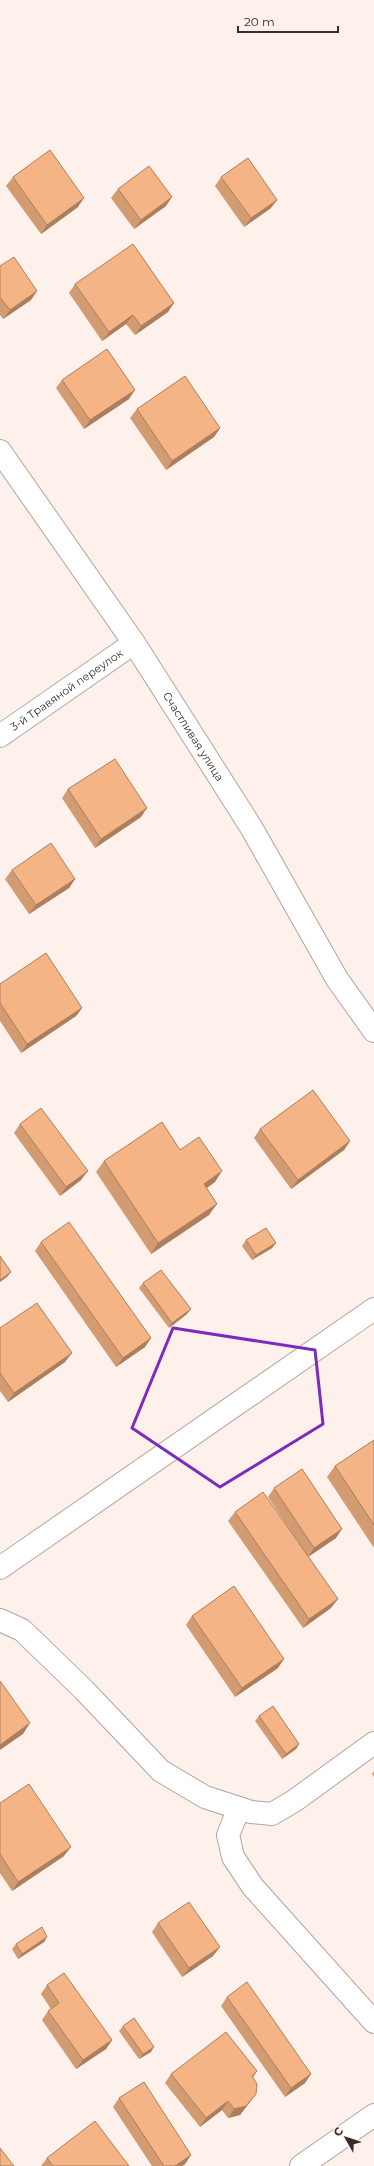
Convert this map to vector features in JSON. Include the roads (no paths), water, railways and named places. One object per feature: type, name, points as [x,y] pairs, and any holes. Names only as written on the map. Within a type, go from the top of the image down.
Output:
[{"type":"street","name":"Счастливая улица","points":[[0,451],[134,643],[251,827],[337,979],[374,1031]]},
{"type":"street","name":"3-й Травяной переулок","points":[[0,736],[134,643]]},
{"type":"street","points":[[0,1568],[374,1309]]},
{"type":"street","points":[[0,1620],[22,1630],[84,1690],[161,1771],[205,1797],[251,1812],[272,1814],[294,1801],[374,1743]]},
{"type":"street","points":[[239,1808],[228,1835],[233,1857],[253,1887],[374,2022]]},
{"type":"street","points":[[301,2166],[374,2115]]}]
